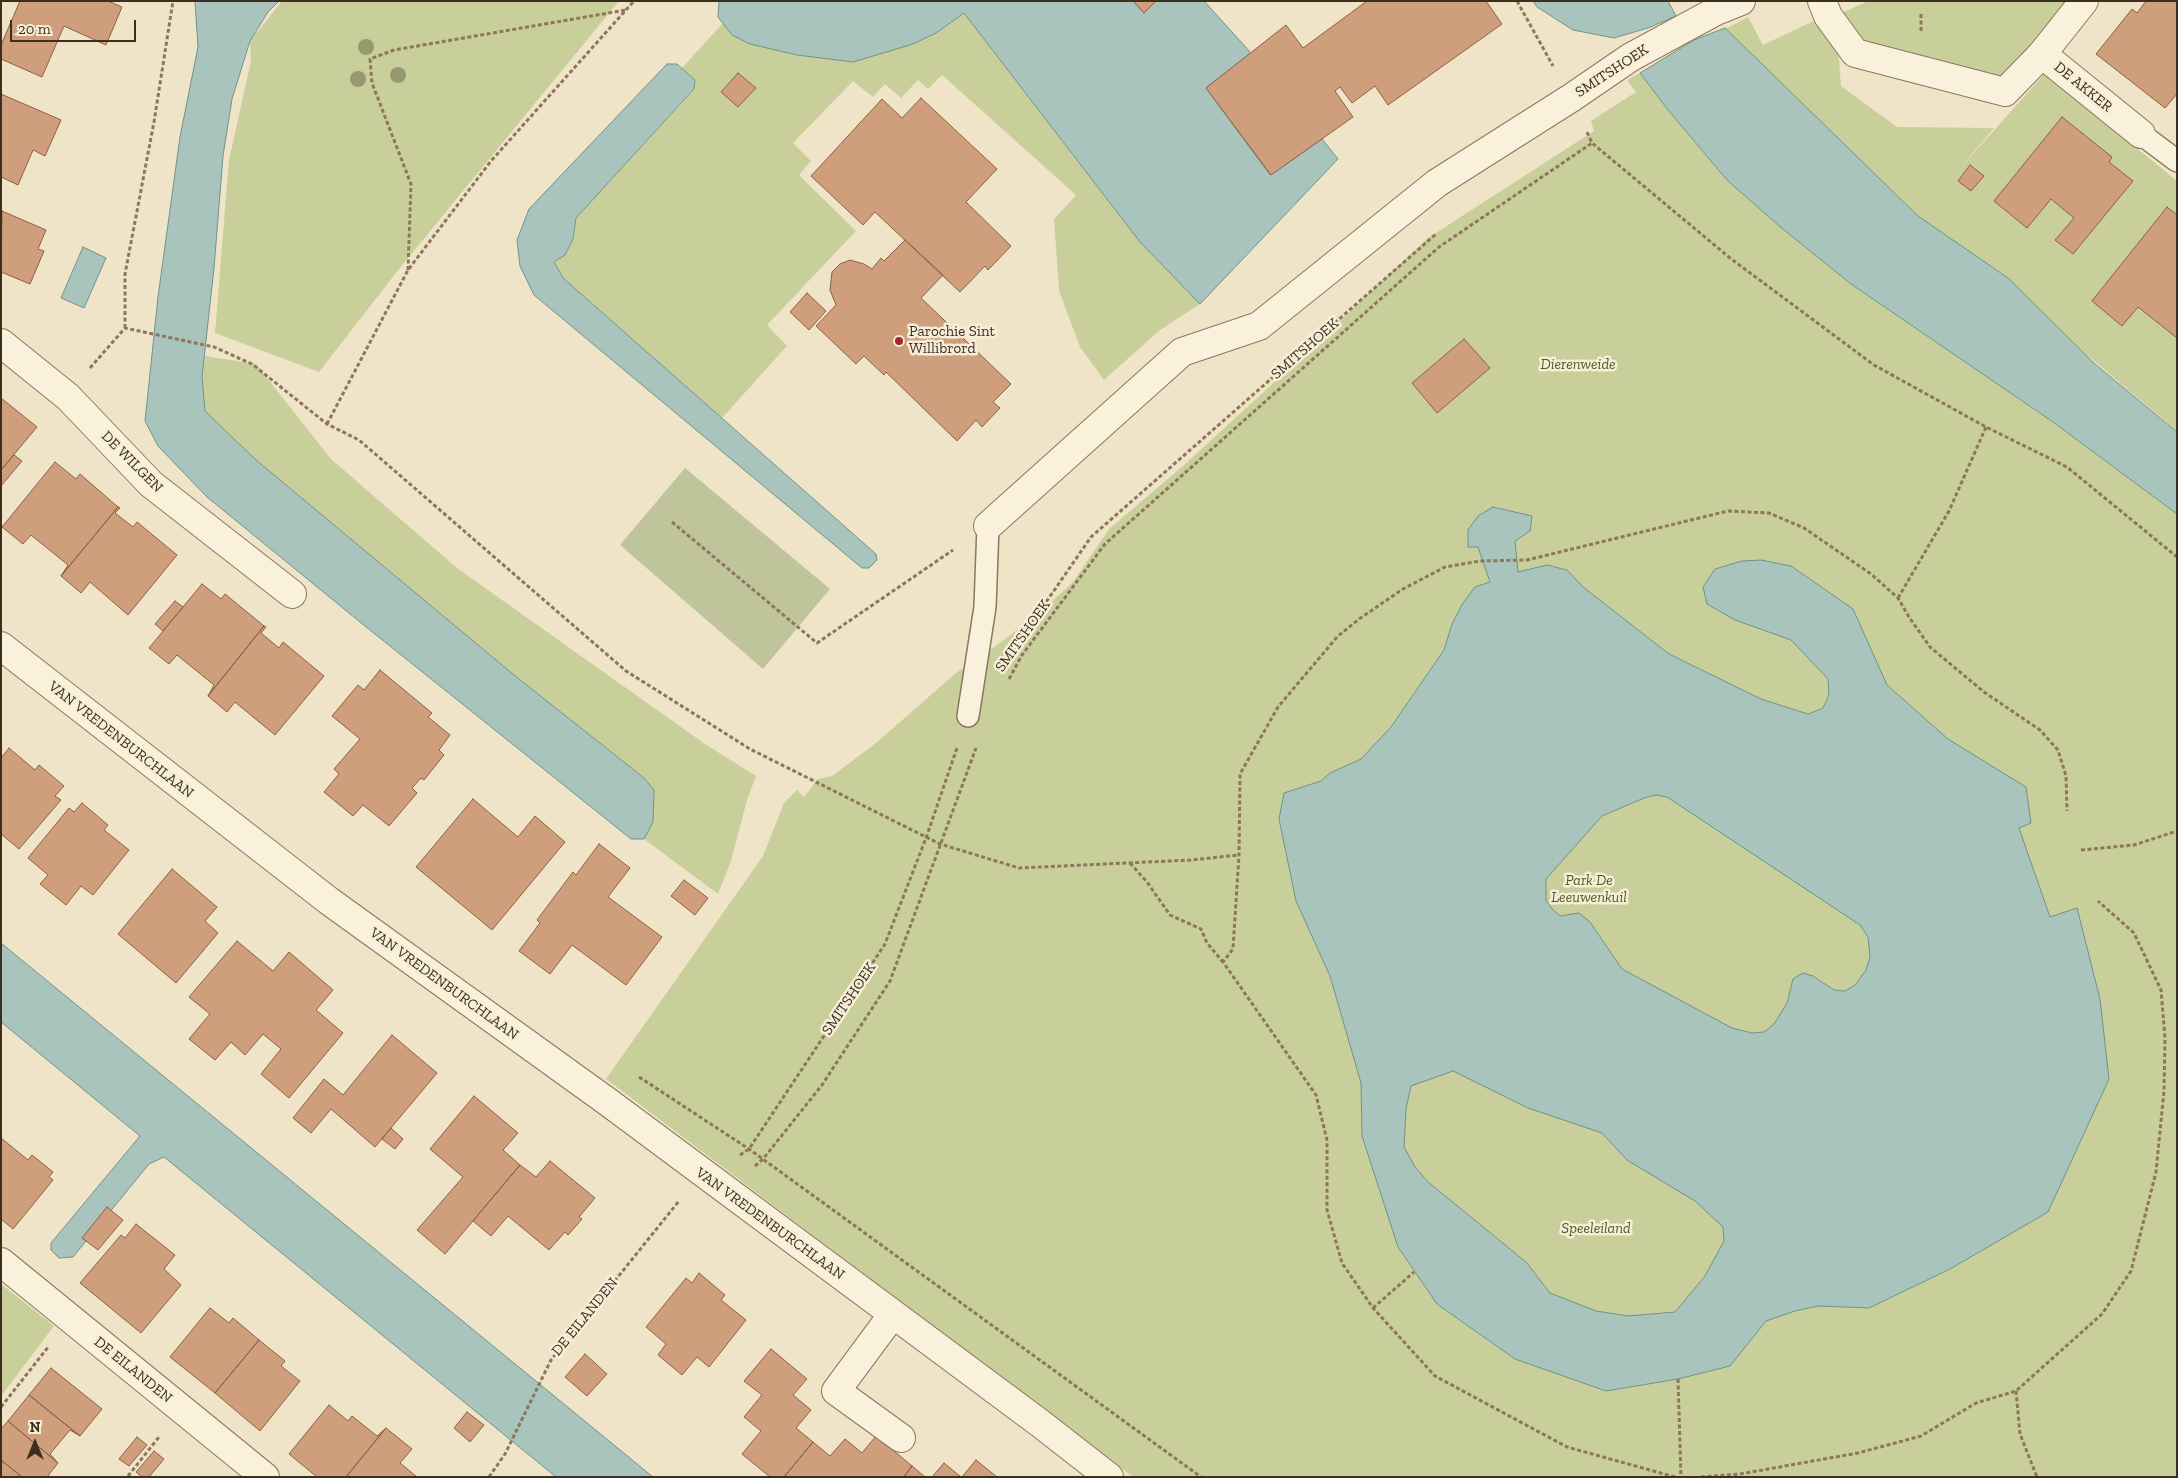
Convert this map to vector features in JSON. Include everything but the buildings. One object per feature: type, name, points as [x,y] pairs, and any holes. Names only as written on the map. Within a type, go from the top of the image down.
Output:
[{"type":"street","name":"SMITSHOEK","points":[[988,526],[1182,352],[1258,326],[1437,183],[1571,98],[1631,56],[1716,11],[1741,1]]},
{"type":"street","points":[[1822,1],[1828,16],[1855,53],[2005,92],[2042,54]]},
{"type":"street","name":"DE AKKER","points":[[2084,1],[2042,54],[2141,134]]},
{"type":"street","name":"DE WILGEN","points":[[1,343],[68,396],[150,484],[292,594]]},
{"type":"street","name":"VAN VREDENBURCHLAAN","points":[[1,646],[329,901],[608,1102],[1109,1477]]},
{"type":"street","name":"DE EILANDEN","points":[[1,1262],[266,1477]]},
{"type":"street","points":[[893,1314],[836,1391],[901,1438]]},
{"type":"lane","name":"DE AKKER","points":[[2141,134],[2177,161]]},
{"type":"lane","points":[[968,716],[986,607],[988,526]]},
{"type":"path","points":[[68,396],[125,328],[125,274],[154,122],[173,1]]},
{"type":"path","points":[[327,424],[408,270],[491,161],[634,1]]},
{"type":"path","points":[[1517,1],[1571,98],[1592,143],[1730,258],[1874,365],[1986,427],[2068,467],[2177,557]]},
{"type":"path","points":[[408,270],[411,184],[372,83],[370,59],[394,50],[627,10]]},
{"type":"path","points":[[1006,687],[1022,654],[1105,544],[1440,247],[1592,143]]},
{"type":"path","name":"SMITSHOEK","points":[[1013,651],[1092,537],[1446,225],[1437,183]]},
{"type":"path","points":[[125,328],[214,347],[252,364],[327,424],[359,440],[626,671],[750,749],[926,838],[1019,868],[1130,863],[1239,855]]},
{"type":"path","points":[[1898,598],[1949,511],[1986,427]]},
{"type":"path","points":[[1223,962],[1234,949],[1239,855],[1240,774],[1278,707],[1337,637],[1358,619],[1403,589],[1445,567],[1480,561],[1527,560],[1728,511],[1769,513],[1804,528],[1871,574],[1898,598],[1930,647],[1984,692],[2040,730],[2058,750],[2066,776],[2067,811]]},
{"type":"path","points":[[672,522],[817,643],[988,526]]},
{"type":"path","name":"SMITSHOEK","points":[[716,1184],[749,1149],[885,944],[926,838],[968,716]]},
{"type":"path","points":[[716,1184],[763,1159],[822,1085],[890,981],[977,744]]},
{"type":"path","points":[[2081,850],[2134,845],[2177,831]]},
{"type":"path","points":[[1130,863],[1147,882],[1170,915],[1200,929],[1207,943],[1223,962],[1316,1096],[1327,1140],[1326,1210],[1342,1263],[1373,1308],[1435,1376],[1567,1447],[1675,1477]]},
{"type":"path","points":[[1702,1477],[1740,1474],[1858,1453],[1921,1436],[1976,1403],[2016,1391],[2102,1314],[2131,1271],[2156,1172],[2164,1091],[2165,1038],[2161,990],[2134,933],[2098,901]]},
{"type":"path","points":[[608,1102],[637,1075],[749,1149],[1201,1477]]},
{"type":"path","name":"DE EILANDEN","points":[[490,1477],[505,1454],[551,1360],[683,1195],[716,1184]]},
{"type":"path","points":[[1373,1308],[1414,1272]]},
{"type":"path","points":[[1,1407],[70,1318]]},
{"type":"path","points":[[1678,1379],[1680,1477]]},
{"type":"path","points":[[2016,1391],[2020,1434],[2037,1477]]},
{"type":"path","points":[[128,1476],[181,1409]]},
{"type":"green space","points":[[282,1],[619,1],[399,269],[319,372],[215,333],[229,160],[251,61],[250,41]]},
{"type":"green space","points":[[1868,1],[2067,1],[2004,80],[1862,44],[1842,13]]},
{"type":"green space","points":[[964,13],[1140,242],[1200,304],[1160,330],[1104,380],[1080,347],[1059,291],[1054,219],[1076,195],[942,75],[928,89],[918,80],[901,98],[885,84],[873,97],[853,81],[793,143],[811,161],[799,175],[856,231],[767,325],[787,346],[722,418],[563,278],[554,262],[565,255],[573,239],[576,218],[694,90],[695,80],[682,68],[723,23],[732,35],[936,33]]},
{"type":"green space","points":[[1748,17],[1763,45],[1818,19],[1838,46],[1841,86],[1897,127],[1994,128],[1957,172],[2045,73],[2177,181],[2177,431],[2047,321],[1918,216],[1725,29]]},
{"type":"green space","name":"Park De Leeuwenkuil","points":[[1640,73],[1668,110],[1727,180],[1851,284],[2053,422],[2177,514],[2177,1477],[1133,1477],[606,1079],[763,856],[784,803],[797,790],[804,797],[818,779],[832,776],[876,743],[956,673],[1038,614],[1073,582],[1109,529],[1184,465],[1428,238],[1594,131],[1591,121],[1636,92],[1627,80]]},
{"type":"green space","points":[[205,356],[256,364],[331,459],[457,568],[705,744],[756,776],[747,800],[731,861],[718,894],[644,839],[653,822],[654,790],[644,778],[514,675],[256,460],[205,411],[202,377]]},
{"type":"green space","points":[[685,468],[830,589],[763,669],[620,545]]},
{"type":"green space","points":[[1,1284],[54,1326],[1,1396]]},
{"type":"water","points":[[195,1],[279,1],[268,12],[250,41],[232,99],[223,156],[214,268],[202,377],[205,411],[256,460],[514,675],[644,778],[654,790],[653,822],[644,839],[631,839],[360,622],[207,497],[158,446],[145,421],[158,297],[180,137],[198,47]]},
{"type":"water","points":[[719,1],[1133,1],[1142,10],[1152,1],[1204,1],[1251,53],[1206,88],[1270,175],[1322,139],[1338,159],[1200,304],[1140,242],[964,13],[936,33],[913,44],[853,62],[797,55],[750,44],[732,35],[718,17]]},
{"type":"water","points":[[1533,1],[1668,1],[1676,16],[1648,28],[1614,38],[1573,30],[1537,7]]},
{"type":"water","points":[[1725,28],[1918,216],[2008,278],[2095,364],[2177,432],[2177,514],[2053,422],[1851,284],[1778,225],[1727,180],[1668,110],[1640,73],[1694,40]]},
{"type":"water","points":[[667,64],[677,64],[695,80],[694,89],[576,218],[573,239],[565,255],[554,262],[563,278],[876,554],[877,560],[869,568],[862,568],[534,295],[520,266],[517,240],[529,209]]},
{"type":"water","points":[[83,247],[106,258],[84,308],[61,298]]},
{"type":"water","points":[[1493,507],[1532,516],[1530,531],[1515,541],[1518,572],[1547,565],[1567,570],[1583,587],[1669,654],[1761,699],[1808,714],[1823,708],[1829,695],[1828,679],[1791,640],[1735,620],[1707,604],[1703,587],[1715,569],[1742,561],[1761,560],[1791,566],[1853,609],[1887,685],[1948,739],[2026,787],[2031,823],[2019,828],[2050,917],[2077,908],[2100,999],[2109,1079],[2048,1212],[1950,1269],[1869,1308],[1819,1306],[1795,1311],[1766,1321],[1730,1366],[1678,1379],[1606,1391],[1515,1359],[1437,1304],[1398,1247],[1362,1136],[1361,1083],[1330,976],[1296,901],[1279,819],[1284,793],[1321,781],[1330,773],[1361,759],[1391,727],[1444,650],[1452,624],[1463,603],[1475,587],[1490,582],[1478,547],[1468,547],[1468,530],[1478,516]],"holes":[[[1656,795],[1667,797],[1860,925],[1868,937],[1870,957],[1866,970],[1855,985],[1845,991],[1834,990],[1813,976],[1803,973],[1793,979],[1787,1003],[1774,1024],[1764,1032],[1752,1033],[1732,1028],[1622,969],[1590,922],[1579,913],[1560,916],[1552,909],[1546,900],[1546,879],[1602,816],[1644,798]],[[1453,1071],[1528,1108],[1602,1133],[1627,1160],[1695,1201],[1723,1227],[1724,1241],[1705,1276],[1675,1312],[1628,1316],[1596,1311],[1550,1293],[1526,1262],[1428,1182],[1415,1167],[1404,1147],[1406,1109],[1411,1086]]]},
{"type":"water","points":[[1,943],[653,1477],[556,1477],[164,1157],[149,1164],[73,1257],[59,1258],[51,1250],[51,1243],[140,1136],[1,1022]]},
{"type":"place","name":"Parochie Sint Willibrord","points":[[899,341]]},
{"type":"park label","name":"Dierenweide","points":[[1578,365]]},
{"type":"park label","name":"Speeleiland","points":[[1596,1229]]}]
